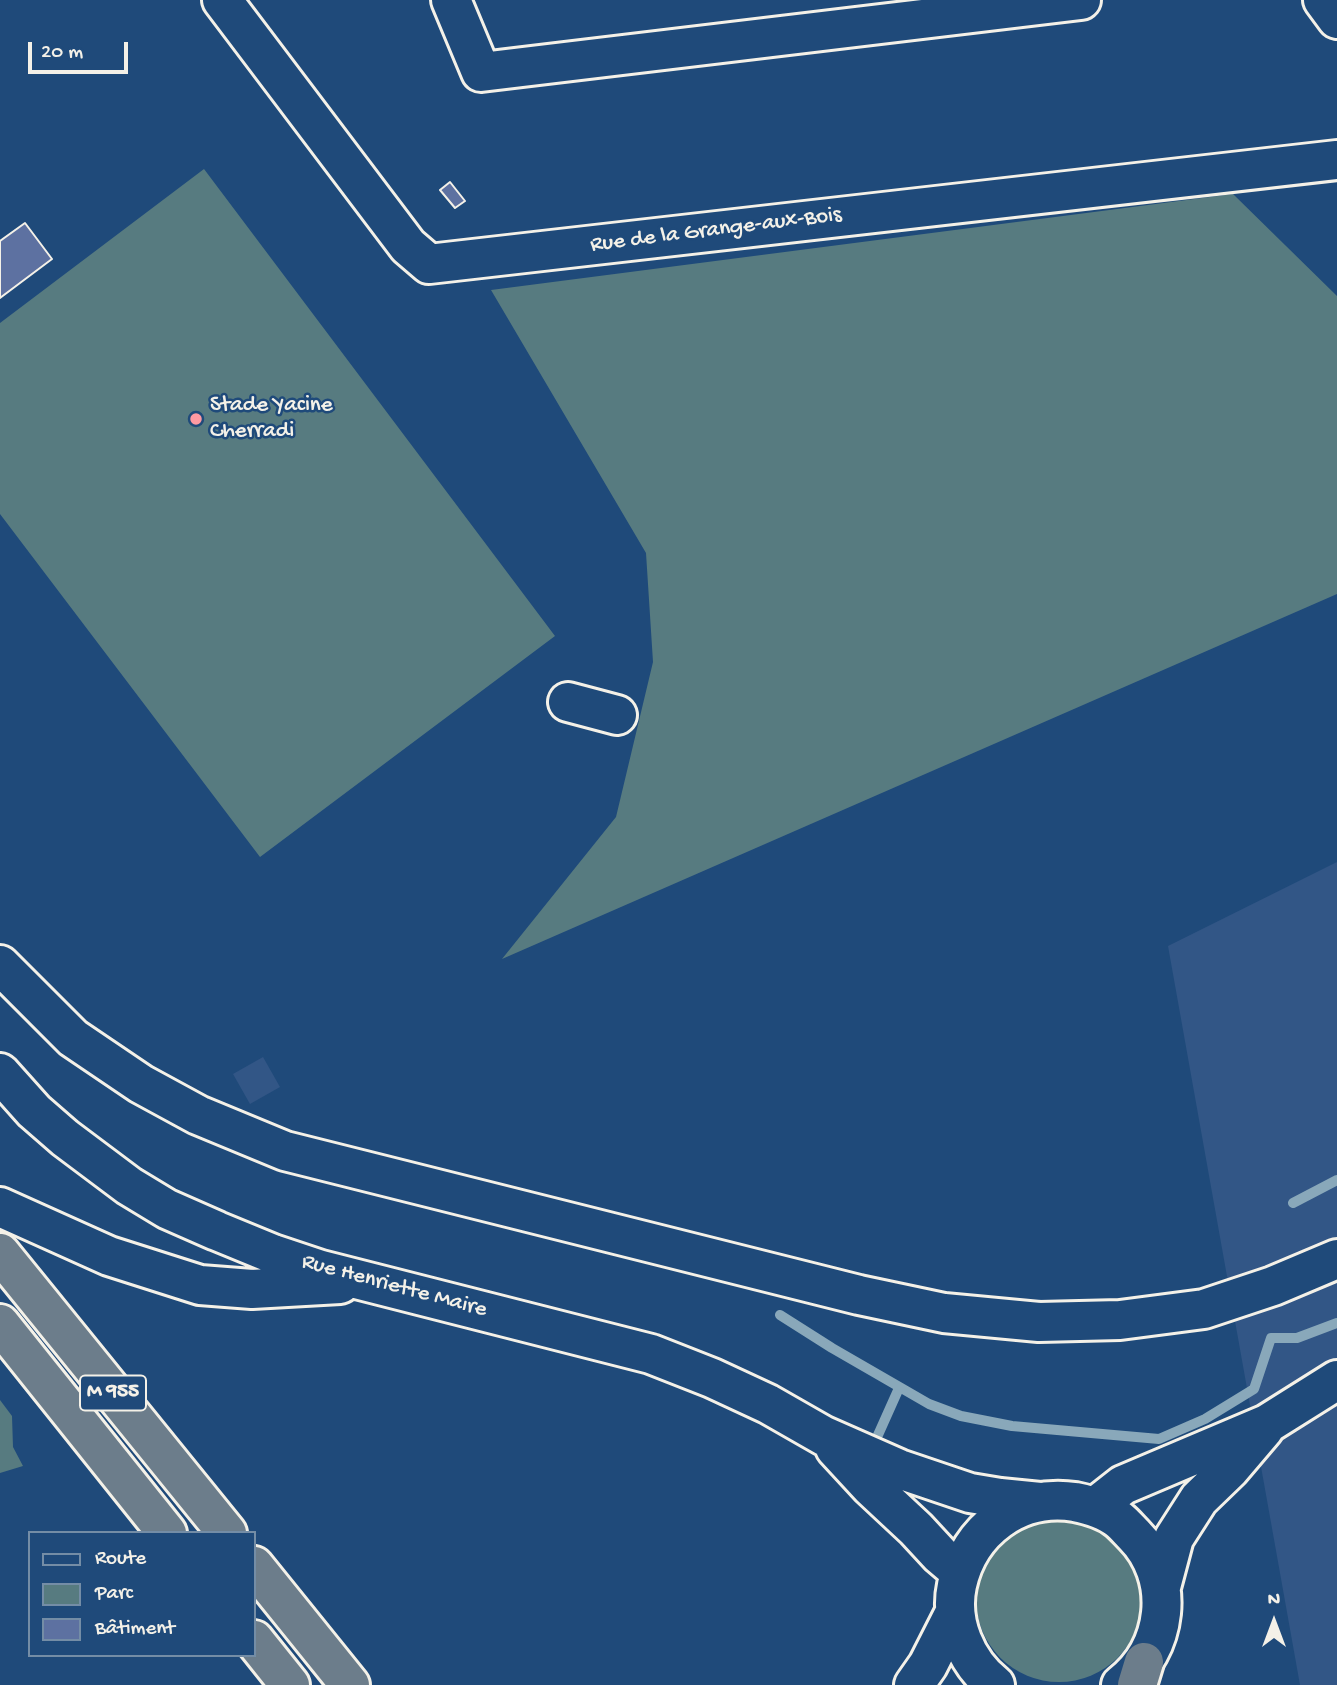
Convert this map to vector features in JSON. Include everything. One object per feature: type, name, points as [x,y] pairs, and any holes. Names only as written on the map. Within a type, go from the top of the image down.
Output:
[{"type":"highway","name":"M 955","points":[[0,1253],[225,1531]]},
{"type":"highway","name":"M 955","points":[[0,1324],[165,1531]]},
{"type":"highway","points":[[256,1568],[350,1685]]},
{"type":"highway","points":[[256,1642],[290,1685]]},
{"type":"street","name":"Rue de la Grange-aux-Bois","points":[[222,0],[408,246],[429,264],[1337,160]]},
{"type":"street","points":[[452,0],[481,72],[1082,0]]},
{"type":"street","points":[[1323,0],[1337,19]]},
{"type":"street","points":[[568,702],[617,715]]},
{"type":"street","points":[[0,965],[72,1038],[141,1084],[198,1115],[285,1151],[859,1295],[944,1312],[1026,1321],[1120,1320],[1204,1309],[1273,1286],[1337,1259]]},
{"type":"street","name":"Rue Henriette Maire","points":[[0,1073],[34,1111],[129,1186],[167,1209],[273,1254],[321,1270],[651,1354],[712,1378],[768,1404],[824,1436],[899,1469],[970,1493],[1041,1502],[1063,1500],[1095,1507]]},
{"type":"street","points":[[0,1207],[109,1256],[200,1285],[252,1289],[370,1282]]},
{"type":"street","points":[[1134,1677],[1154,1644],[1160,1624],[1161,1587],[1154,1563],[1143,1544],[1118,1519],[1095,1507],[1123,1485],[1267,1424],[1337,1380]]},
{"type":"street","points":[[1161,1587],[1174,1538],[1199,1499],[1230,1469],[1267,1424]]},
{"type":"street","name":"Rue Henriette Maire","points":[[824,1436],[871,1487],[960,1572]]},
{"type":"street","points":[[995,1685],[978,1669],[960,1633],[956,1592],[960,1572],[978,1538],[992,1524],[1025,1506],[1041,1502]]},
{"type":"street","points":[[914,1685],[928,1665],[956,1612]]},
{"type":"shaded area","points":[[1337,862],[1337,1685],[1300,1685],[1168,946]]},
{"type":"shaded area","points":[[263,1057],[280,1087],[250,1104],[233,1074]]},
{"type":"green space","name":"Stade Yacine Cherradi","points":[[204,169],[555,636],[260,857],[0,514],[0,323]]},
{"type":"green space","points":[[1233,194],[1337,296],[1337,594],[502,959],[616,817],[653,662],[646,553],[491,290]]},
{"type":"green space","points":[[0,1400],[12,1416],[13,1447],[23,1466],[0,1473]]},
{"type":"green space","points":[[1059,1516],[1091,1522],[1118,1540],[1136,1567],[1142,1599],[1136,1631],[1118,1658],[1091,1676],[1059,1682],[1027,1676],[1000,1658],[982,1631],[976,1599],[982,1567],[1000,1540],[1027,1522]]},
{"type":"building","points":[[450,182],[465,201],[455,208],[440,190]]},
{"type":"building","points":[[25,223],[52,259],[0,298],[0,241]]},
{"type":"waterway","points":[[1293,1203],[1337,1180]]},
{"type":"waterway","points":[[780,1315],[929,1404],[961,1416],[1012,1426],[1159,1439],[1205,1419],[1254,1389],[1271,1338],[1297,1338],[1337,1323]]},
{"type":"waterway","points":[[878,1435],[899,1388]]},
{"type":"place","name":"Stade Yacine Cherradi","points":[[196,419]]}]
